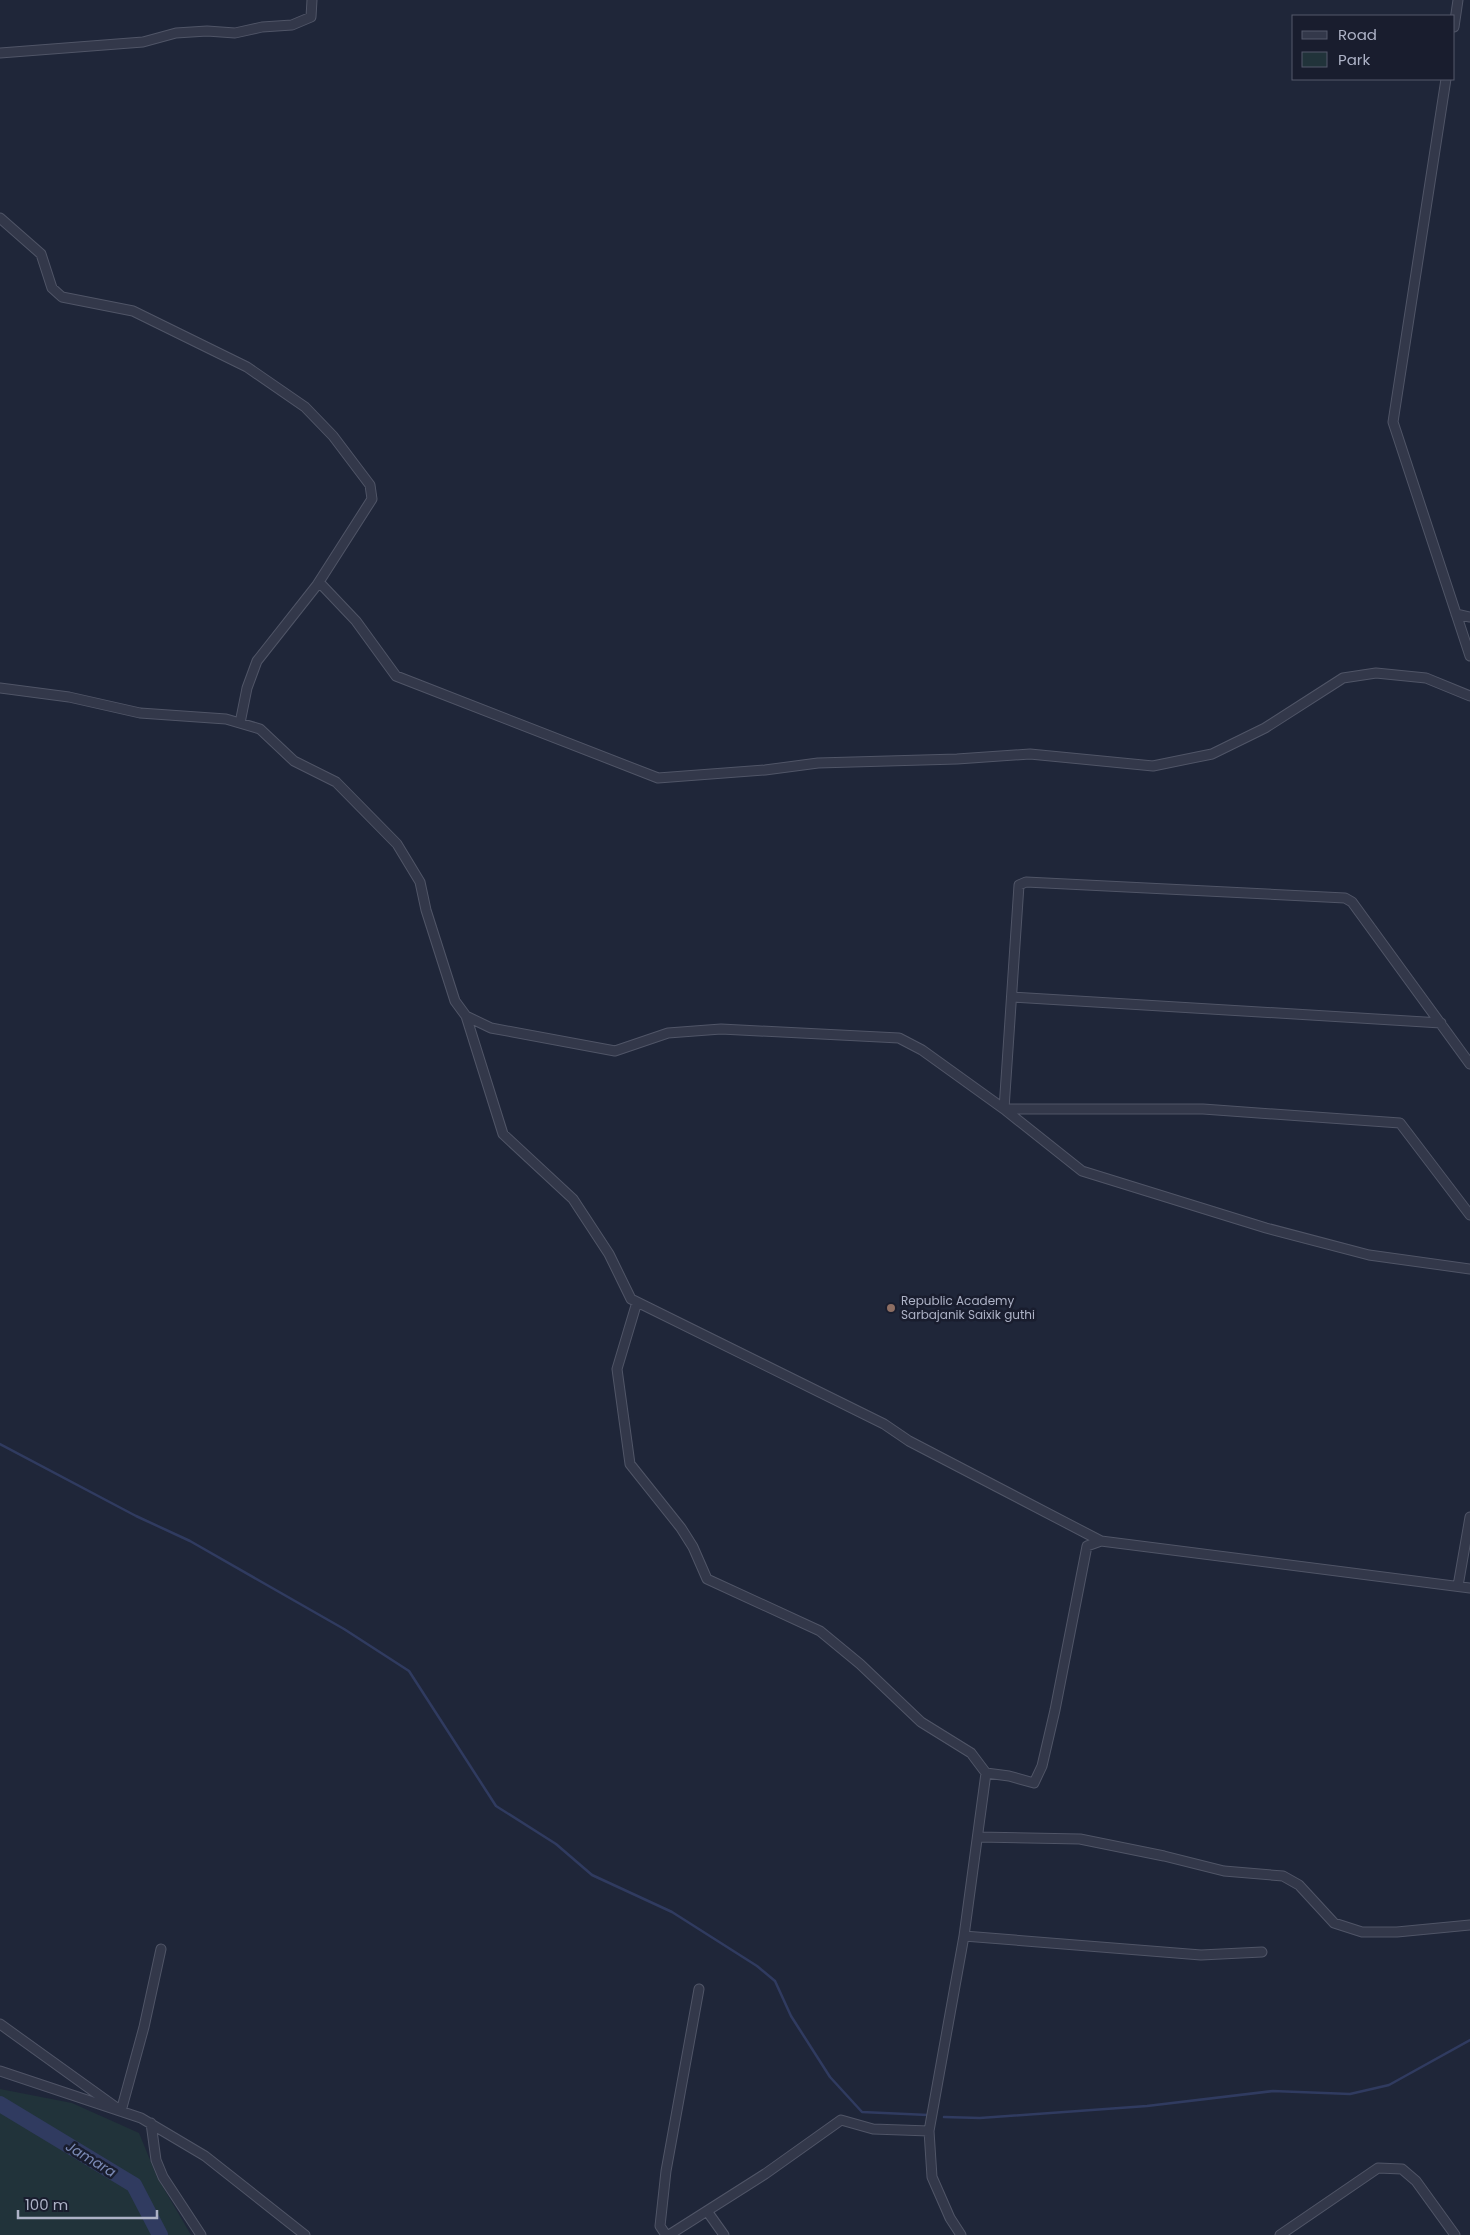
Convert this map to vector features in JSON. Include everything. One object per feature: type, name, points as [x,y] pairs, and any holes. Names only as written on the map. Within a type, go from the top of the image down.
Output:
[{"type":"street","points":[[0,53],[142,42],[176,33],[207,31],[235,33],[262,27],[292,25],[312,17],[312,0]]},
{"type":"street","points":[[1455,20],[1458,0]]},
{"type":"street","points":[[1446,80],[1393,422],[1470,656]]},
{"type":"street","points":[[0,218],[42,254],[52,288],[62,297],[132,311],[247,367],[305,407],[333,436],[370,485],[372,499],[319,582],[257,661],[247,688],[240,723]]},
{"type":"street","points":[[319,582],[356,621],[396,676],[658,778],[766,770],[818,763],[957,759],[1030,754],[1154,766],[1212,754],[1265,728],[1344,678],[1376,673],[1426,678],[1470,696]]},
{"type":"street","points":[[1456,614],[1470,617]]},
{"type":"street","points":[[0,688],[69,697],[140,713],[226,719],[260,729],[294,761],[336,782],[396,844],[420,882],[426,910],[455,1000],[466,1016],[503,1134],[573,1199],[609,1254],[630,1299],[884,1424],[909,1441],[1101,1541],[1470,1588]]},
{"type":"street","points":[[1004,1109],[1018,885],[1022,883],[1334,897],[1352,902],[1470,1064]]},
{"type":"street","points":[[1012,997],[1441,1023]]},
{"type":"street","points":[[466,1016],[491,1028],[615,1051],[668,1033],[722,1029],[899,1038],[922,1050],[1004,1109],[1082,1171],[1266,1228],[1369,1255],[1470,1269]]},
{"type":"street","points":[[1004,1109],[1203,1109],[1400,1123],[1470,1215]]},
{"type":"street","points":[[637,1302],[617,1369],[630,1464],[685,1534],[707,1579],[820,1631],[860,1664],[921,1722],[971,1753],[986,1772],[1034,1783],[1042,1766],[1055,1710],[1087,1546],[1101,1541]]},
{"type":"street","points":[[1458,1586],[1470,1517]]},
{"type":"street","points":[[962,2235],[950,2218],[932,2177],[929,2131],[964,1936],[986,1772]]},
{"type":"street","points":[[978,1837],[1080,1839],[1164,1856],[1224,1871],[1283,1876],[1299,1885],[1334,1923],[1362,1932],[1397,1932],[1470,1925]]},
{"type":"street","points":[[964,1936],[1201,1955],[1262,1952]]},
{"type":"street","points":[[121,2111],[144,2027],[161,1949]]},
{"type":"street","points":[[699,1989],[666,2171],[660,2226],[667,2235],[765,2174],[841,2120],[873,2129],[929,2131]]},
{"type":"street","points":[[0,2024],[121,2111]]},
{"type":"street","points":[[0,2071],[121,2111],[151,2124],[205,2156],[305,2235]]},
{"type":"street","points":[[151,2124],[156,2160],[163,2177],[201,2235]]},
{"type":"street","points":[[1280,2235],[1378,2168],[1402,2169],[1416,2181],[1455,2235]]},
{"type":"street","points":[[707,2211],[724,2235]]},
{"type":"green space","points":[[0,2089],[72,2103],[139,2133],[157,2177],[191,2235],[0,2235]]},
{"type":"waterway","points":[[0,1444],[136,1516],[190,1541],[344,1629],[409,1671],[496,1806],[556,1844],[592,1875],[672,1912],[757,1966],[775,1981],[791,2016],[830,2077],[862,2112],[928,2115]]},
{"type":"waterway","points":[[944,2117],[980,2118],[1147,2106],[1273,2091],[1350,2094],[1389,2085],[1470,2040]]},
{"type":"waterway","name":"Jamara","points":[[0,2104],[134,2185],[160,2235]]},
{"type":"place","name":"Republic Academy Sarbajanik Saixik guthi","points":[[891,1308]]}]
